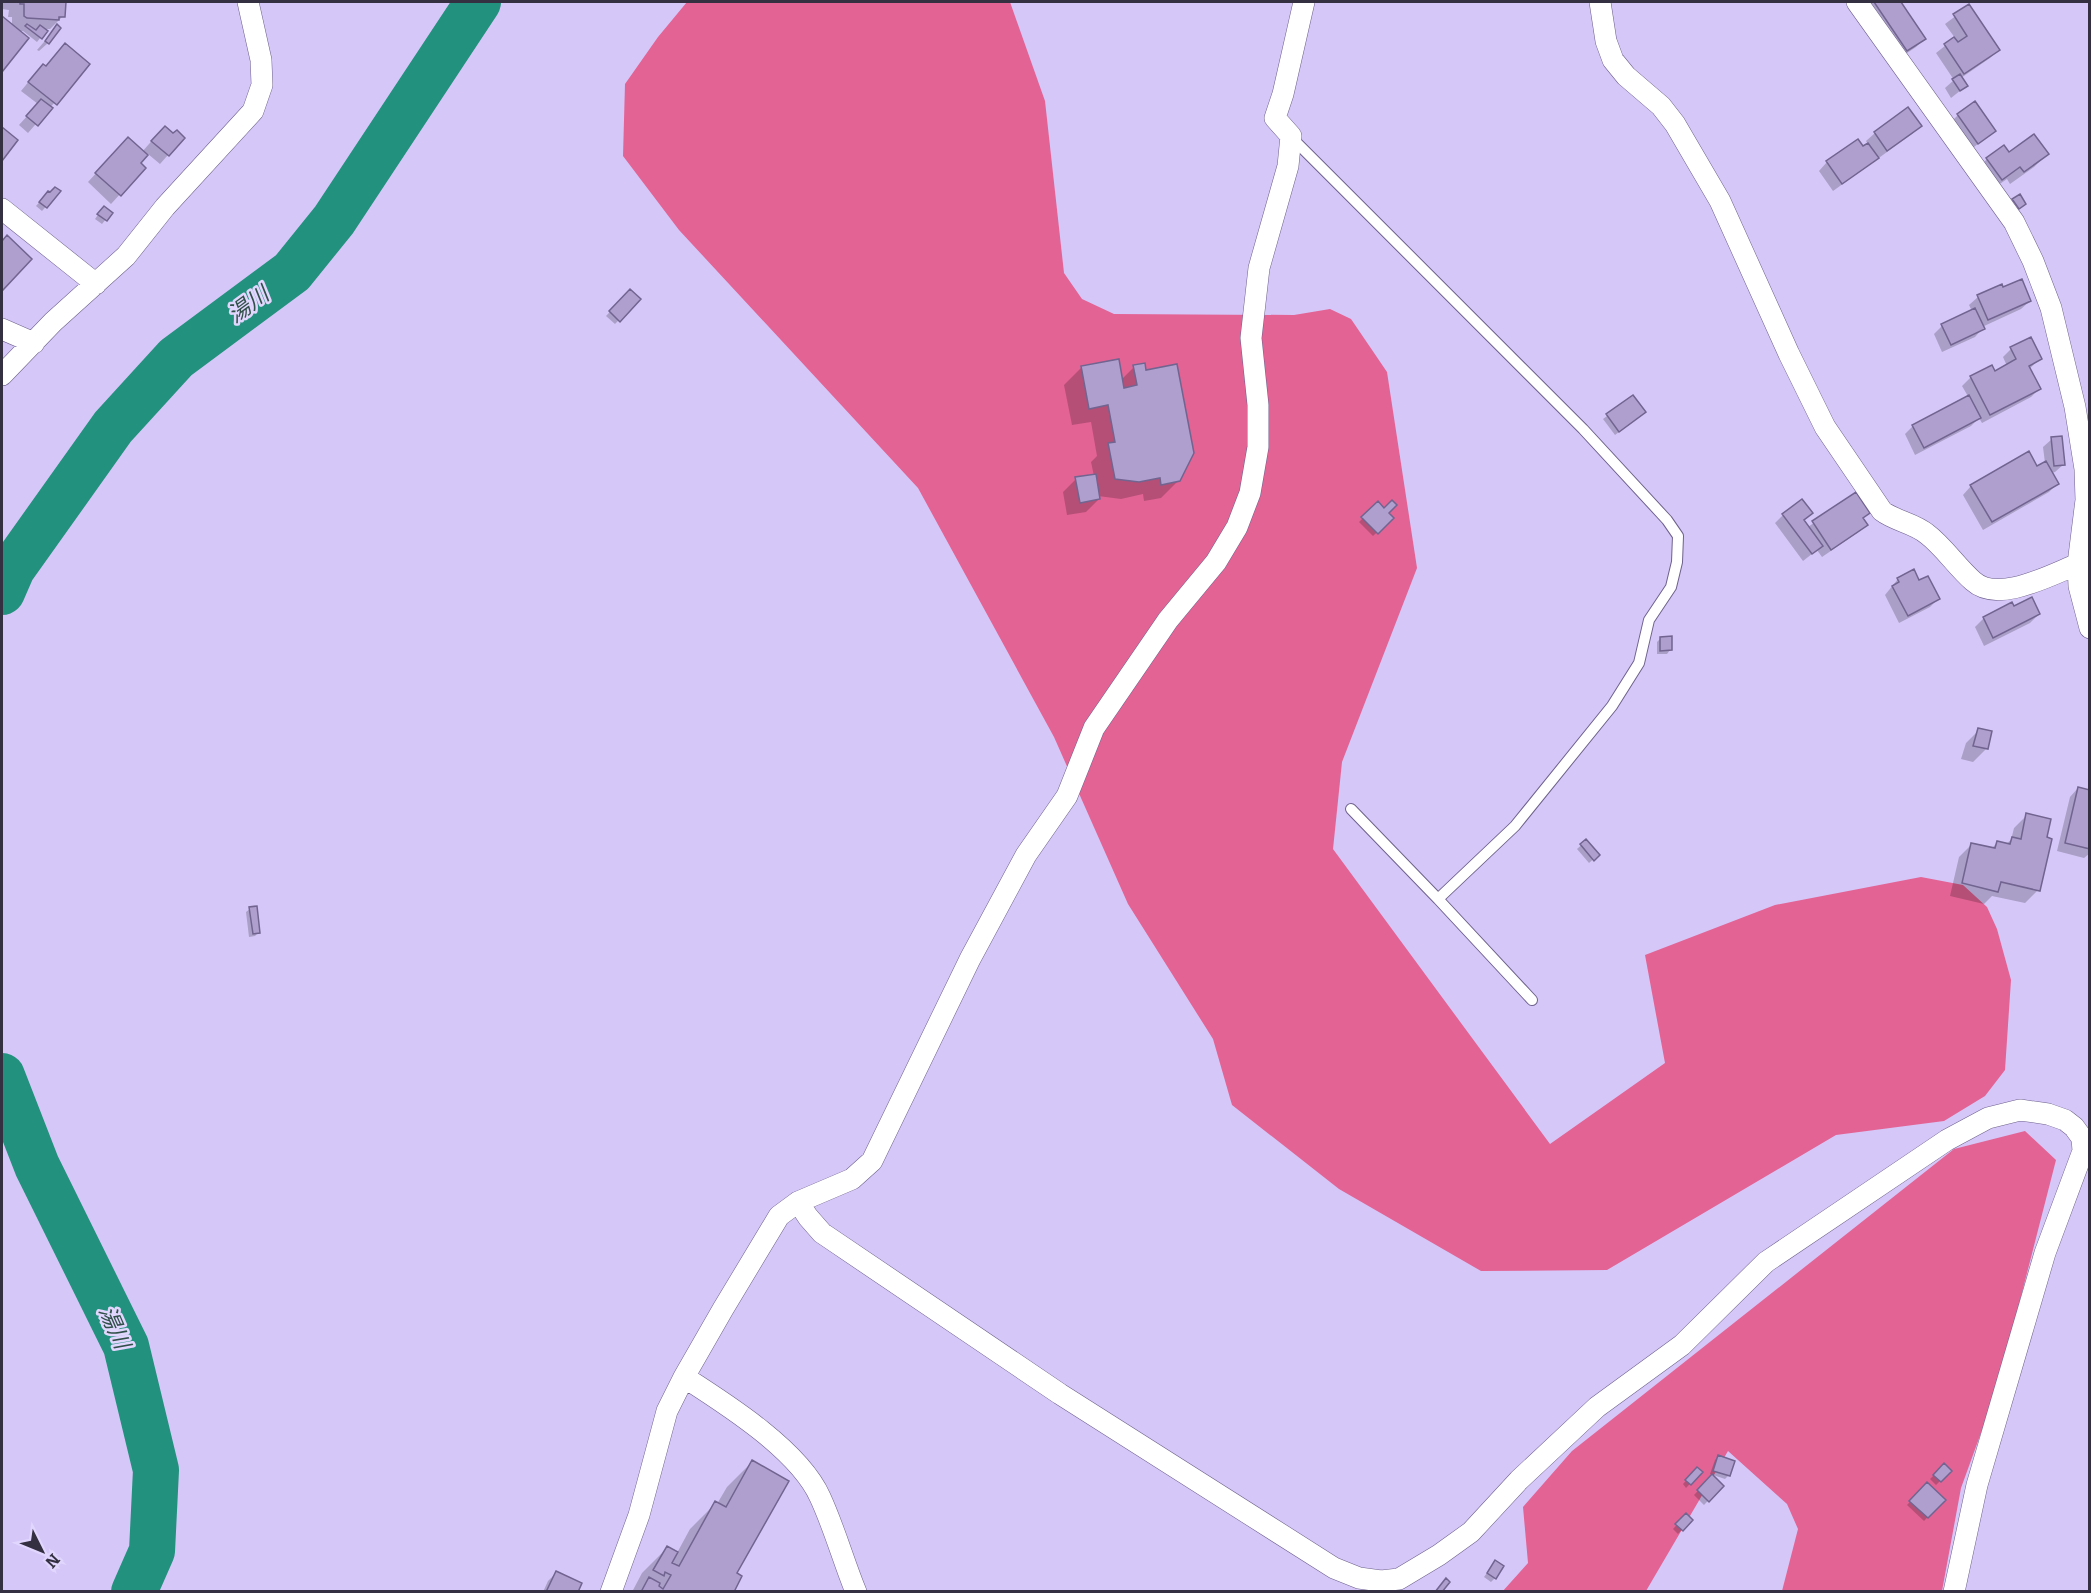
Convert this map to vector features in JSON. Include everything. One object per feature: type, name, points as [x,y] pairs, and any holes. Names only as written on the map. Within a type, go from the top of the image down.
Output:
[{"type":"street","points":[[2,375],[53,322],[126,256],[165,207],[253,111],[262,85],[262,69],[248,2]]},
{"type":"street","points":[[611,1592],[639,1515],[667,1411],[684,1377],[779,1216],[798,1202],[852,1179],[872,1161],[970,959],[1026,855],[1067,796],[1094,728],[1168,620],[1216,562],[1237,527],[1250,493],[1258,447],[1258,405],[1251,338],[1259,268],[1288,166],[1291,136],[1275,118],[1304,2]]},
{"type":"street","points":[[1600,2],[1606,41],[1613,60],[1626,76],[1661,106],[1675,124],[1720,201],[1789,354],[1825,427],[1882,511],[1892,518],[1926,532],[1973,581],[1984,588],[1998,591],[2022,585],[2078,564]]},
{"type":"street","points":[[1857,2],[2014,222],[2048,299],[2075,407],[2085,469],[2086,500],[2078,564],[2079,586],[2090,628]]},
{"type":"street","points":[[2,209],[96,284]]},
{"type":"street","points":[[2,329],[34,343]]},
{"type":"street","points":[[798,1202],[822,1233],[1060,1394],[1334,1568],[1359,1578],[1381,1581],[1399,1579],[1471,1533],[1519,1480],[1597,1407],[1682,1345],[1766,1262],[1947,1140],[1988,1118],[2020,1110],[2048,1114],[2065,1120],[2074,1127],[2082,1138],[2083,1151],[2045,1253],[1983,1463],[1954,1592]]},
{"type":"street","points":[[684,1377],[736,1410],[789,1455],[809,1478],[820,1495],[856,1592]]},
{"type":"lane","points":[[1291,136],[1583,429],[1668,519],[1678,536],[1677,562],[1671,587],[1649,621],[1638,663],[1612,706],[1515,826],[1438,899]]},
{"type":"lane","points":[[1351,809],[1532,1000]]},
{"type":"shaded area","points":[[687,2],[1010,2],[1045,101],[1064,273],[1082,299],[1114,314],[1294,315],[1330,309],[1351,319],[1387,372],[1417,568],[1342,762],[1333,849],[1550,1144],[1665,1063],[1645,955],[1775,905],[1921,877],[1963,885],[1987,907],[1997,929],[2011,980],[2005,1070],[1985,1096],[1944,1121],[1836,1135],[1607,1270],[1481,1271],[1339,1189],[1232,1105],[1213,1039],[1128,904],[1054,737],[918,488],[679,230],[623,156],[625,84],[658,37]]},
{"type":"shaded area","points":[[2025,1131],[2056,1160],[1998,1386],[1961,1488],[1942,1591],[1782,1591],[1798,1529],[1787,1504],[1728,1451],[1646,1591],[1502,1592],[1528,1563],[1523,1507],[1572,1451],[1954,1149]]},
{"type":"building","points":[[20,2],[66,2],[65,17],[59,17],[59,20],[27,18],[24,16],[24,4]]},
{"type":"building","points":[[1874,2],[1901,2],[1926,39],[1907,51]]},
{"type":"building","points":[[1969,4],[2000,50],[1964,74],[1944,44],[1954,37],[1958,42],[1967,36],[1953,14]]},
{"type":"building","points":[[2,16],[29,38],[2,72]]},
{"type":"building","points":[[27,24],[36,30],[40,25],[48,31],[42,39],[25,26]]},
{"type":"building","points":[[57,24],[61,28],[49,44],[45,41]]},
{"type":"building","points":[[65,43],[90,64],[57,105],[28,82],[43,64],[46,66]]},
{"type":"building","points":[[1960,74],[1968,86],[1960,91],[1952,79]]},
{"type":"building","points":[[41,99],[53,108],[38,126],[26,116]]},
{"type":"building","points":[[1975,101],[1996,131],[1978,144],[1957,114]]},
{"type":"building","points":[[1908,107],[1922,126],[1887,151],[1874,132]]},
{"type":"building","points":[[165,126],[173,133],[177,130],[185,138],[169,156],[151,141]]},
{"type":"building","points":[[2,127],[18,140],[2,161]]},
{"type":"building","points":[[2034,134],[2049,154],[2024,172],[2020,167],[2002,180],[1986,158],[2004,145],[2009,152]]},
{"type":"building","points":[[128,137],[148,155],[141,163],[146,168],[121,196],[95,173]]},
{"type":"building","points":[[1858,139],[1863,146],[1868,143],[1879,158],[1842,184],[1826,161]]},
{"type":"building","points":[[55,187],[61,191],[47,208],[39,202],[48,191],[50,192]]},
{"type":"building","points":[[2020,194],[2026,204],[2019,209],[2012,199]]},
{"type":"building","points":[[104,206],[113,213],[107,221],[97,214]]},
{"type":"building","points":[[7,235],[32,259],[2,291],[2,241]]},
{"type":"building","points":[[2022,279],[2031,301],[1988,320],[1977,295],[2002,284],[2003,287]]},
{"type":"building","points":[[630,289],[641,299],[620,322],[609,311]]},
{"type":"building","points":[[1975,308],[1985,329],[1951,345],[1941,324]]},
{"type":"building","points":[[2031,337],[2042,359],[2029,366],[2041,389],[1990,415],[1970,376],[1992,365],[1995,371],[2016,359],[2010,347]]},
{"type":"building","points":[[1119,359],[1124,388],[1137,385],[1133,365],[1145,363],[1146,370],[1177,364],[1194,453],[1180,481],[1161,485],[1160,478],[1139,482],[1115,479],[1108,443],[1115,442],[1108,405],[1089,409],[1081,366]]},
{"type":"building","points":[[1633,395],[1646,412],[1619,432],[1606,414]]},
{"type":"building","points":[[1969,395],[1981,418],[1924,448],[1912,425]]},
{"type":"building","points":[[2062,436],[2065,465],[2054,466],[2051,437]]},
{"type":"building","points":[[2029,451],[2037,466],[2046,461],[2059,484],[1992,522],[1970,485]]},
{"type":"building","points":[[1096,474],[1100,499],[1080,503],[1075,477]]},
{"type":"building","points":[[1856,492],[1870,513],[1863,518],[1868,525],[1831,550],[1812,521]]},
{"type":"building","points":[[1802,499],[1813,513],[1804,520],[1823,546],[1812,554],[1782,514]]},
{"type":"building","points":[[1392,500],[1397,505],[1389,513],[1394,518],[1378,534],[1361,517],[1378,501],[1384,508]]},
{"type":"building","points":[[1914,569],[1919,580],[1928,576],[1940,599],[1908,616],[1892,586],[1899,582],[1897,578]]},
{"type":"building","points":[[2032,597],[2040,614],[1993,638],[1983,617],[2012,602],[2014,606]]},
{"type":"building","points":[[1672,636],[1672,650],[1660,651],[1660,637]]},
{"type":"building","points":[[1978,728],[1992,731],[1988,749],[1973,746]]},
{"type":"building","points":[[2078,787],[2090,790],[2090,849],[2065,843]]},
{"type":"building","points":[[2026,813],[2051,819],[2047,837],[2052,839],[2040,891],[2001,882],[1998,892],[1962,883],[1971,843],[1995,848],[1997,841],[2010,844],[2012,837],[2021,839]]},
{"type":"building","points":[[1586,839],[1600,855],[1594,861],[1580,844]]},
{"type":"building","points":[[257,906],[260,933],[253,934],[249,907]]},
{"type":"building","points":[[1718,1455],[1735,1461],[1730,1476],[1713,1471]]},
{"type":"building","points":[[752,1460],[789,1481],[737,1573],[742,1576],[734,1592],[641,1592],[649,1577],[660,1583],[659,1586],[663,1589],[671,1575],[665,1572],[664,1576],[653,1570],[667,1546],[678,1552],[672,1563],[679,1566],[715,1501],[726,1507]]},
{"type":"building","points":[[1944,1463],[1952,1471],[1941,1482],[1933,1475]]},
{"type":"building","points":[[1697,1467],[1703,1472],[1691,1485],[1685,1480]]},
{"type":"building","points":[[1712,1474],[1724,1486],[1709,1502],[1697,1490]]},
{"type":"building","points":[[1927,1482],[1946,1500],[1928,1518],[1909,1501]]},
{"type":"building","points":[[1686,1513],[1693,1520],[1683,1531],[1675,1524]]},
{"type":"building","points":[[1495,1560],[1504,1566],[1496,1579],[1487,1573]]},
{"type":"building","points":[[556,1571],[582,1583],[578,1592],[546,1592]]},
{"type":"building","points":[[1446,1578],[1450,1582],[1442,1592],[1435,1592]]},
{"type":"waterway","name":"湯川","points":[[2,592],[12,569],[113,427],[176,358],[292,272],[334,220],[478,2]]},
{"type":"waterway","name":"湯川","points":[[2,1076],[37,1166],[126,1346],[156,1470],[152,1551],[134,1592]]}]
